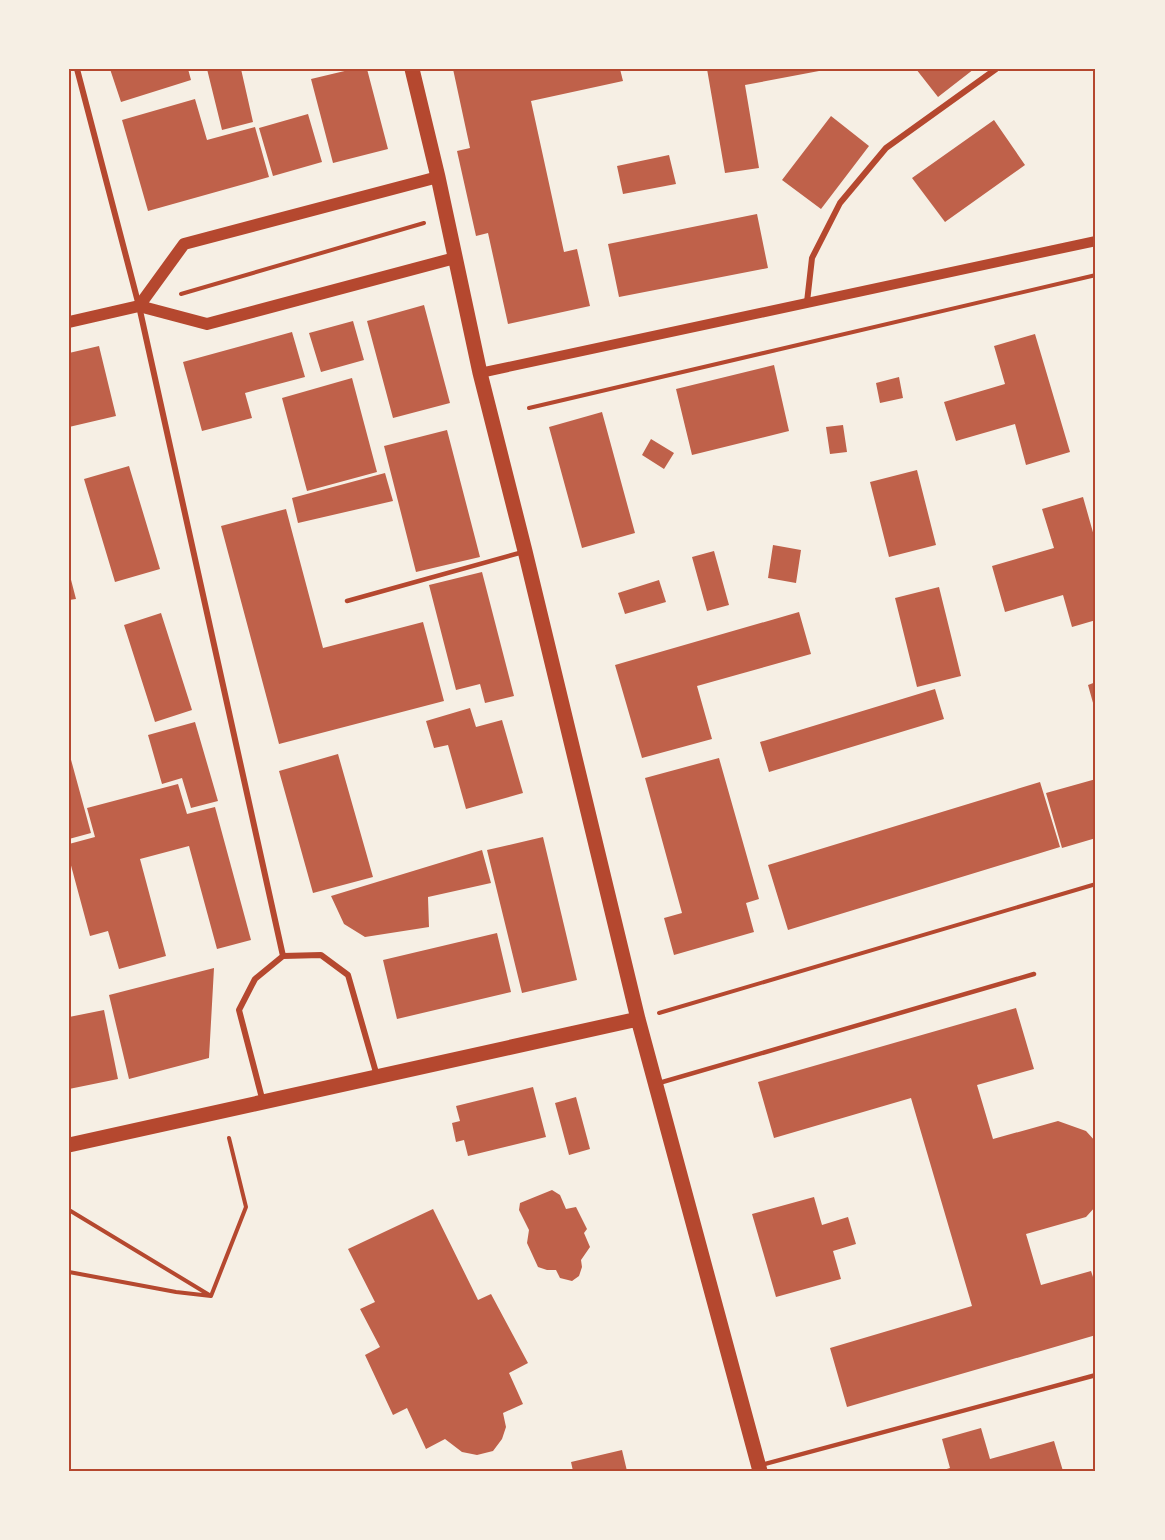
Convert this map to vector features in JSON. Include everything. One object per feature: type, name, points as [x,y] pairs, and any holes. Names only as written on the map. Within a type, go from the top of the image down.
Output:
[{"type":"main road","points":[[412,69],[480,373],[638,1019],[760,1468]]},
{"type":"main road","points":[[139,306],[184,244],[438,177]]},
{"type":"main road","points":[[69,322],[139,306],[207,324],[455,258]]},
{"type":"main road","points":[[69,1145],[638,1019]]},
{"type":"street","points":[[77,69],[139,306],[283,956]]},
{"type":"street","points":[[807,302],[812,258],[840,203],[886,148],[996,69]]},
{"type":"street","points":[[480,373],[1096,241]]},
{"type":"street","points":[[263,1102],[239,1010],[255,979],[283,956],[321,955],[348,975],[377,1077]]},
{"type":"lane","points":[[347,601],[525,551]]},
{"type":"lane","points":[[656,1084],[1034,974]]},
{"type":"lane","points":[[760,1468],[1096,1375]]},
{"type":"path","points":[[139,306],[425,223]]},
{"type":"path","points":[[529,408],[1096,275]]},
{"type":"path","points":[[638,1019],[1096,884]]},
{"type":"path","points":[[211,1296],[246,1207],[229,1138]]},
{"type":"path","points":[[69,1210],[211,1296]]},
{"type":"path","points":[[69,1272],[176,1292],[211,1296]]},
{"type":"building","points":[[110,69],[188,69],[191,80],[121,102]]},
{"type":"building","points":[[207,69],[241,69],[253,122],[222,130]]},
{"type":"building","points":[[353,69],[367,69],[388,149],[333,163],[311,79]]},
{"type":"building","points":[[453,69],[620,69],[623,81],[531,101],[564,252],[577,249],[590,306],[508,324],[488,233],[476,236],[457,151],[470,148]]},
{"type":"building","points":[[707,69],[818,69],[819,71],[745,85],[759,168],[725,173]]},
{"type":"building","points":[[916,69],[974,69],[938,97]]},
{"type":"building","points":[[195,99],[207,140],[255,127],[269,177],[148,211],[122,120]]},
{"type":"building","points":[[308,114],[322,162],[273,176],[259,128]]},
{"type":"building","points":[[831,116],[869,146],[821,209],[782,180]]},
{"type":"building","points":[[994,120],[1025,165],[945,222],[912,178]]},
{"type":"building","points":[[669,155],[676,184],[623,194],[617,166]]},
{"type":"building","points":[[757,214],[768,268],[619,297],[608,244]]},
{"type":"building","points":[[424,305],[450,403],[393,418],[367,321]]},
{"type":"building","points":[[353,321],[364,360],[321,372],[309,333]]},
{"type":"building","points":[[292,332],[305,377],[245,393],[252,418],[202,431],[183,362]]},
{"type":"building","points":[[1035,334],[1070,452],[1026,465],[1015,424],[956,441],[944,402],[1005,384],[994,346]]},
{"type":"building","points":[[99,346],[116,416],[69,427],[69,353]]},
{"type":"building","points":[[774,365],[789,431],[692,455],[676,389]]},
{"type":"building","points":[[899,377],[903,398],[880,403],[876,383]]},
{"type":"building","points":[[352,378],[377,472],[307,491],[282,398]]},
{"type":"building","points":[[602,412],[635,533],[582,548],[549,427]]},
{"type":"building","points":[[843,425],[847,452],[830,454],[826,427]]},
{"type":"building","points":[[447,430],[480,557],[416,572],[384,446]]},
{"type":"building","points":[[651,439],[674,453],[664,469],[642,455]]},
{"type":"building","points":[[129,466],[160,569],[115,582],[84,479]]},
{"type":"building","points":[[917,470],[936,545],[889,557],[870,482]]},
{"type":"building","points":[[385,473],[393,501],[298,523],[292,498]]},
{"type":"building","points":[[1083,497],[1096,543],[1096,620],[1072,627],[1063,595],[1005,612],[992,566],[1054,548],[1042,509]]},
{"type":"building","points":[[286,509],[323,648],[423,622],[444,701],[279,744],[221,526]]},
{"type":"building","points":[[773,545],[801,550],[796,583],[768,578]]},
{"type":"building","points":[[714,551],[729,605],[707,611],[692,557]]},
{"type":"building","points":[[69,572],[76,599],[69,600]]},
{"type":"building","points":[[482,572],[514,696],[485,703],[480,684],[456,690],[429,585]]},
{"type":"building","points":[[659,580],[666,602],[625,614],[618,593]]},
{"type":"building","points":[[939,587],[961,676],[917,687],[895,598]]},
{"type":"building","points":[[799,612],[811,654],[697,686],[712,739],[642,758],[615,665]]},
{"type":"building","points":[[161,613],[192,710],[155,722],[124,625]]},
{"type":"building","points":[[1096,682],[1096,710],[1095,710],[1088,685]]},
{"type":"building","points":[[935,689],[944,719],[769,772],[760,742]]},
{"type":"building","points":[[470,708],[476,727],[502,720],[523,793],[466,809],[448,745],[434,748],[426,721]]},
{"type":"building","points":[[195,722],[218,801],[191,808],[182,778],[162,784],[148,735]]},
{"type":"building","points":[[338,754],[373,877],[313,893],[279,771]]},
{"type":"building","points":[[69,757],[91,833],[69,839]]},
{"type":"building","points":[[719,758],[759,899],[746,903],[754,932],[674,955],[664,918],[682,913],[645,778]]},
{"type":"building","points":[[1096,779],[1096,838],[1062,848],[1046,793]]},
{"type":"building","points":[[1040,782],[1060,847],[788,930],[768,865]]},
{"type":"building","points":[[178,784],[187,814],[215,807],[251,940],[217,949],[189,846],[140,859],[166,956],[119,969],[108,931],[90,936],[69,858],[69,844],[95,837],[87,808]]},
{"type":"building","points":[[543,837],[577,980],[522,993],[487,850]]},
{"type":"building","points":[[482,850],[491,883],[428,897],[429,927],[365,937],[344,924],[331,896]]},
{"type":"building","points":[[497,933],[511,992],[397,1019],[383,960]]},
{"type":"building","points":[[214,968],[209,1058],[129,1079],[109,995]]},
{"type":"building","points":[[1016,1008],[1034,1069],[977,1085],[993,1139],[1058,1121],[1086,1131],[1096,1142],[1096,1206],[1086,1217],[1026,1234],[1041,1285],[1091,1271],[1096,1286],[1096,1335],[847,1407],[830,1348],[972,1306],[911,1098],[774,1138],[758,1082]]},
{"type":"building","points":[[104,1010],[118,1079],[69,1089],[69,1017]]},
{"type":"building","points":[[533,1087],[546,1137],[468,1156],[464,1140],[456,1142],[452,1123],[460,1121],[456,1106]]},
{"type":"building","points":[[576,1097],[590,1149],[569,1155],[555,1103]]},
{"type":"building","points":[[552,1190],[560,1195],[566,1209],[576,1207],[587,1229],[584,1233],[590,1247],[581,1260],[582,1267],[579,1276],[572,1281],[560,1278],[556,1270],[538,1267],[527,1243],[529,1230],[519,1210],[520,1203]]},
{"type":"building","points":[[814,1197],[822,1225],[848,1217],[856,1244],[833,1251],[841,1279],[776,1297],[752,1214]]},
{"type":"building","points":[[433,1209],[478,1300],[491,1294],[528,1363],[509,1373],[523,1404],[503,1413],[506,1427],[502,1439],[493,1451],[477,1455],[462,1452],[445,1439],[426,1449],[407,1408],[393,1415],[365,1355],[380,1347],[360,1309],[375,1302],[348,1249]]},
{"type":"building","points":[[981,1428],[990,1459],[1054,1441],[1063,1471],[940,1471],[950,1468],[942,1439]]},
{"type":"building","points":[[622,1450],[627,1471],[573,1471],[571,1462]]}]
